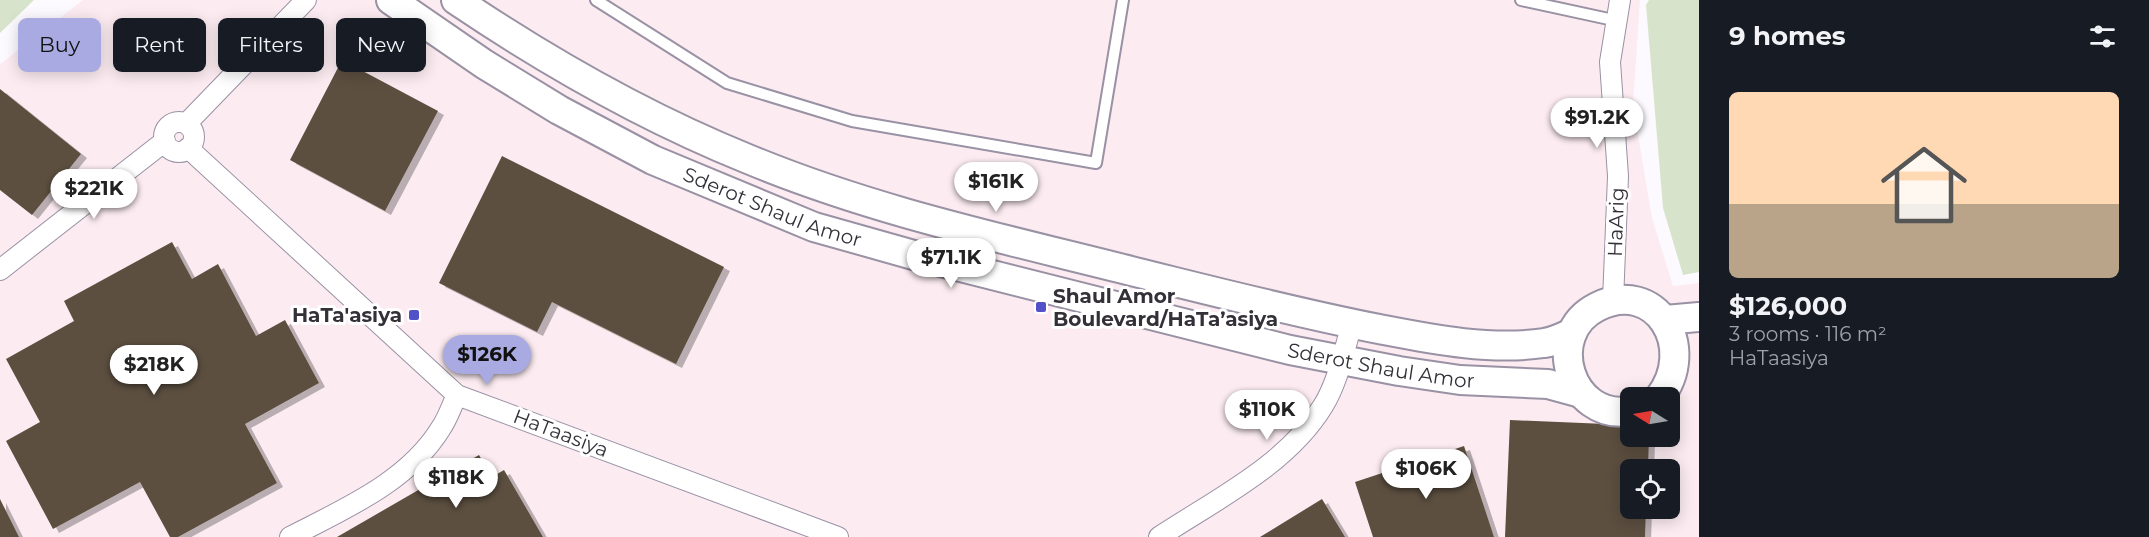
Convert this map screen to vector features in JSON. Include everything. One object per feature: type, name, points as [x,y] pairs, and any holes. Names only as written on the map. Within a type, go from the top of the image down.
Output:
[{"type":"street","points":[[187,123],[306,0]]},
{"type":"street","name":"Sderot Shaul Amor","points":[[391,0],[475,58],[558,110],[653,160],[814,227],[928,259],[1290,350],[1460,380],[1548,384],[1581,393]]},
{"type":"street","name":"Sderot Shaul Amor","points":[[456,0],[577,77],[669,125],[826,191],[927,220],[1299,313],[1352,324],[1464,342],[1517,345],[1547,343],[1572,333]]},
{"type":"street","name":"HaArig","points":[[1613,301],[1618,176],[1610,62],[1620,0]]},
{"type":"street","points":[[0,270],[165,141],[167,127],[173,122],[187,123]]},
{"type":"street","points":[[165,141],[175,151],[188,148],[194,136],[187,123]]},
{"type":"street","name":"HaTaasiya","points":[[188,148],[458,395],[838,537]]},
{"type":"street","points":[[1620,410],[1604,409],[1581,393],[1568,368],[1567,350],[1572,333],[1582,318],[1596,307],[1613,301],[1632,301],[1650,307],[1665,320],[1674,334],[1678,351],[1688,366],[1669,387]]},
{"type":"street","points":[[1665,320],[1699,318]]},
{"type":"street","points":[[1159,537],[1274,461],[1304,431],[1324,405],[1352,324]]},
{"type":"street","points":[[290,537],[358,502],[411,465],[441,428],[458,395]]},
{"type":"lane","points":[[596,0],[727,83],[852,121],[1096,163],[1123,0]]},
{"type":"lane","points":[[1521,0],[1618,21]]},
{"type":"shaded area","points":[[83,0],[1640,0],[1633,105],[1652,218],[1673,286],[1699,283],[1699,537],[0,537],[0,64],[18,50],[18,72],[101,72],[101,18],[60,18]]},
{"type":"green space","points":[[0,0],[34,0],[0,33]]},
{"type":"green space","points":[[1649,0],[1699,0],[1699,272],[1683,275],[1663,208],[1646,5]]},
{"type":"building","points":[[336,72],[365,72],[438,111],[385,211],[290,160]]},
{"type":"building","points":[[0,89],[81,154],[32,215],[0,190]]},
{"type":"building","points":[[502,156],[724,267],[676,364],[552,302],[537,332],[439,283]]},
{"type":"building","points":[[172,242],[192,279],[218,264],[256,336],[285,320],[319,383],[245,424],[277,483],[178,537],[170,537],[140,482],[53,529],[6,441],[40,422],[6,359],[74,321],[64,301]]},
{"type":"building","points":[[1510,420],[1620,425],[1620,447],[1649,447],[1648,459],[1620,459],[1620,519],[1646,519],[1645,537],[1505,537]]},
{"type":"building","points":[[1464,446],[1494,537],[1373,537],[1355,482]]},
{"type":"building","points":[[479,455],[492,477],[504,470],[543,537],[337,537]]},
{"type":"building","points":[[0,499],[19,537],[0,537]]},
{"type":"building","points":[[1322,499],[1345,537],[1260,537]]},
{"type":"place","name":"Shaul Amor Boulevard/HaTa’asiya","points":[[1041,307]]},
{"type":"place","name":"HaTa'asiya","points":[[414,315]]}]
